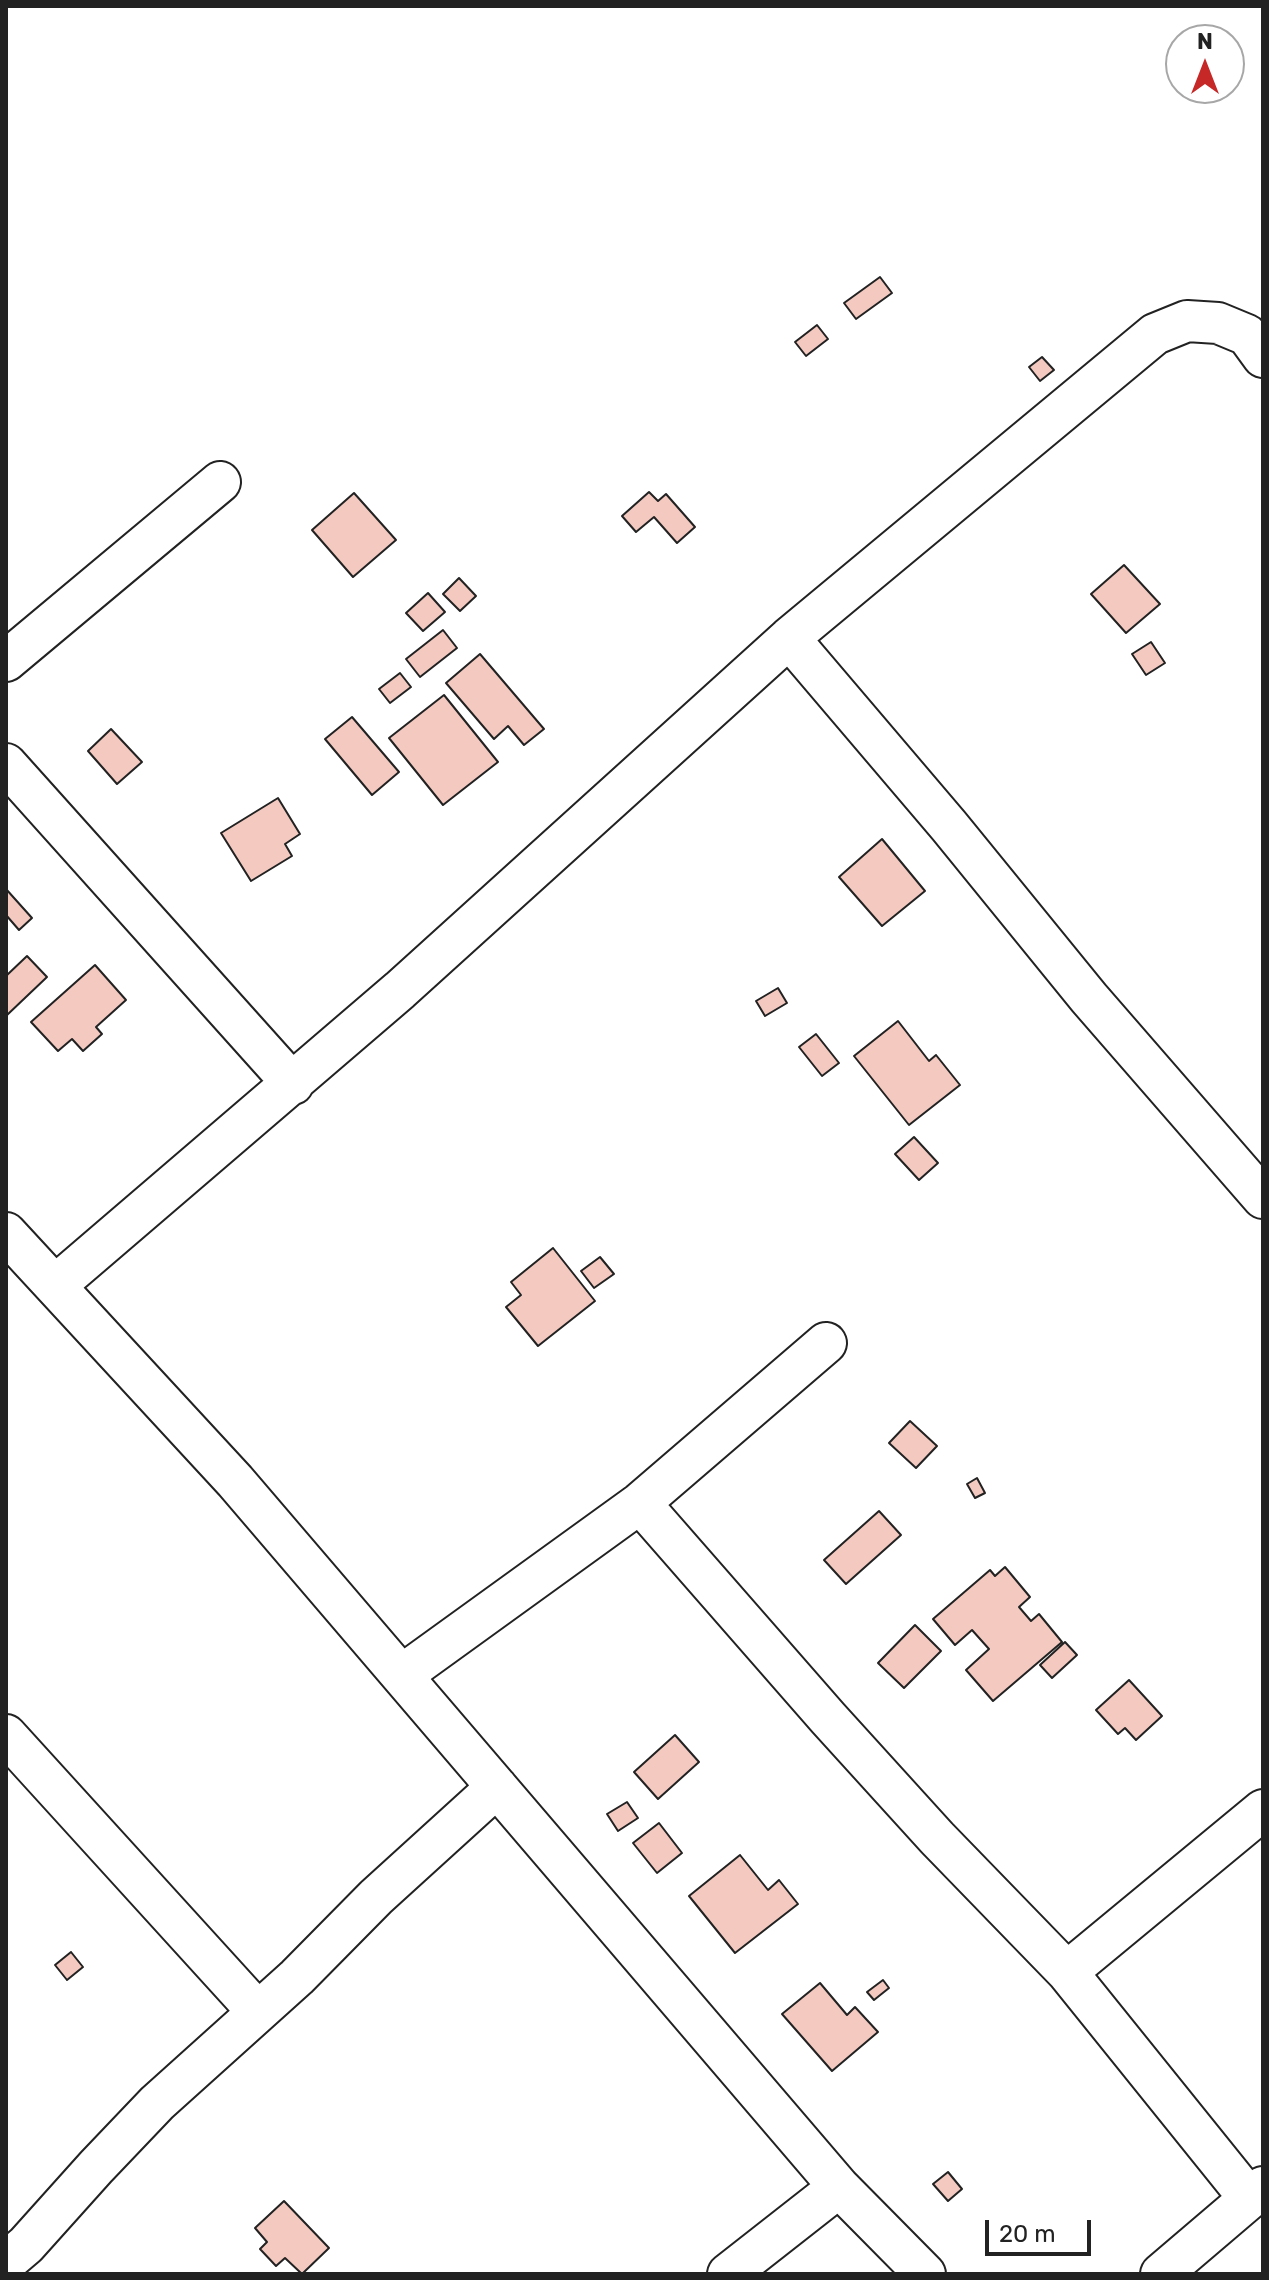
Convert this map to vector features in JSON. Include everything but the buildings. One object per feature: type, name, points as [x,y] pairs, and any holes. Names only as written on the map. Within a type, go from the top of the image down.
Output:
[{"type":"street","points":[[56,1285],[293,1084],[789,638],[1155,334],[1187,321],[1218,323],[1247,335],[1263,357]]},
{"type":"street","points":[[6,661],[220,482]]},
{"type":"street","points":[[789,638],[949,826],[1089,998],[1263,1198]]},
{"type":"street","points":[[6,764],[293,1084]]},
{"type":"street","points":[[6,1233],[235,1481],[839,2187],[925,2274]]},
{"type":"street","points":[[402,1675],[640,1503],[826,1343]]},
{"type":"street","points":[[640,1503],[937,1838],[1067,1972],[1256,2192],[1161,2274]]},
{"type":"street","points":[[6,1735],[258,2012]]},
{"type":"street","points":[[6,2262],[26,2245],[157,2103],[297,1977],[376,1897],[497,1787]]},
{"type":"street","points":[[1067,1972],[1263,1810]]},
{"type":"street","points":[[728,2274],[839,2187]]}]
